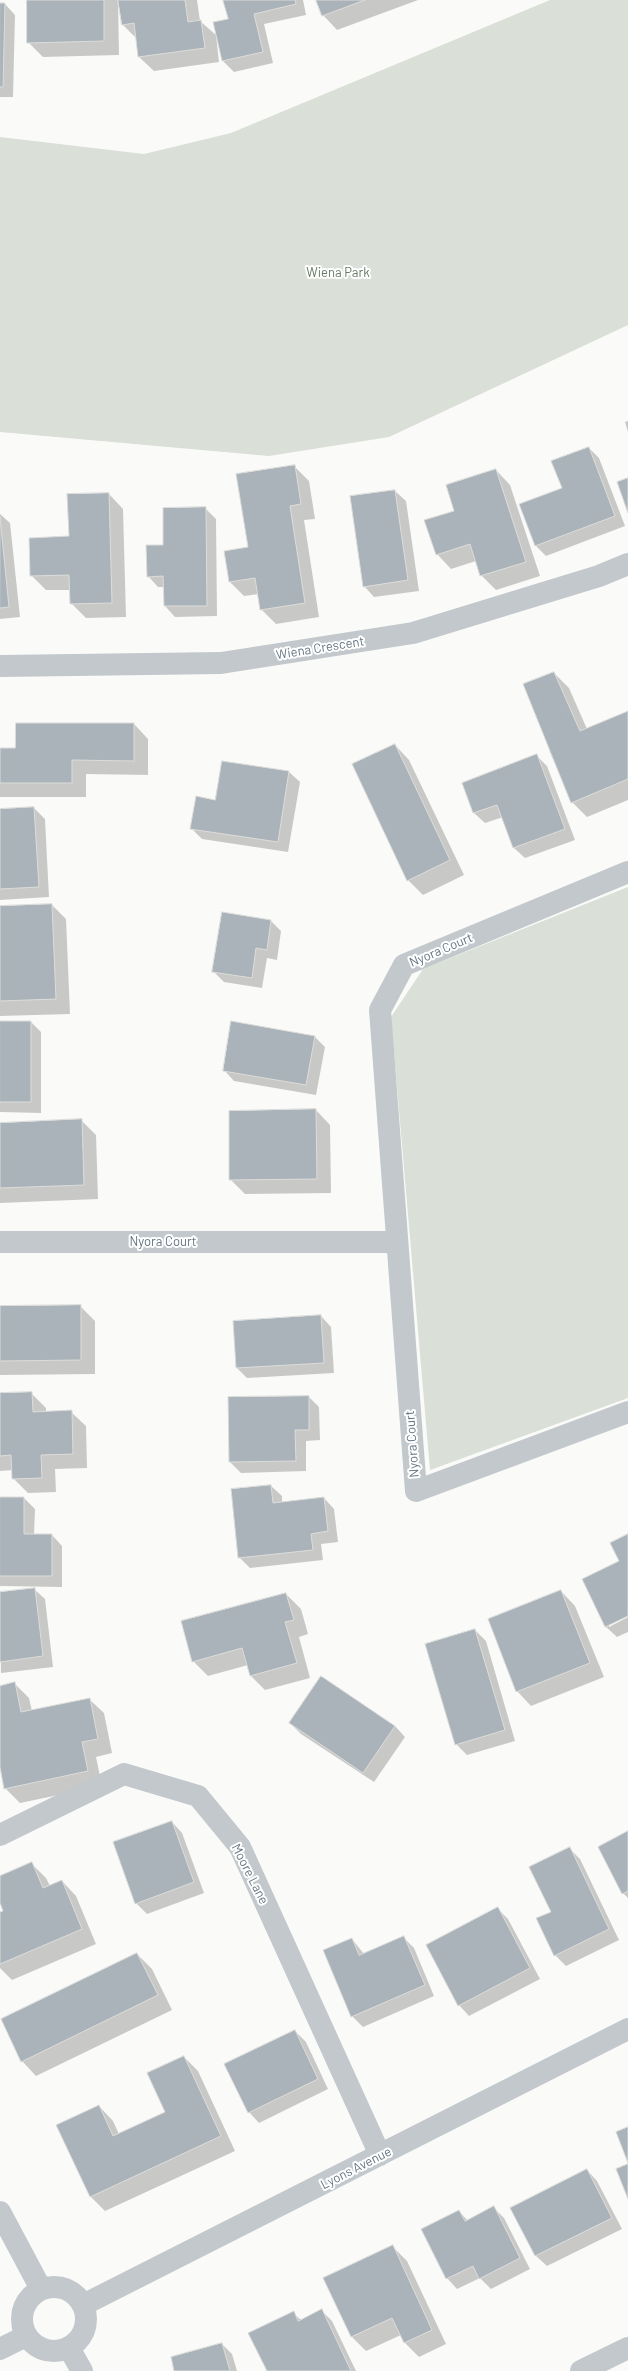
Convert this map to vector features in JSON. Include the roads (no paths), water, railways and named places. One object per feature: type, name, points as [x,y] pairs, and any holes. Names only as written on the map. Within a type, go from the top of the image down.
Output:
[{"type":"street","name":"Wiena Crescent","points":[[0,666],[221,663],[413,634],[599,576],[628,564]]},
{"type":"street","name":"Nyora Court","points":[[628,872],[404,965],[380,1010],[416,1491],[628,1412]]},
{"type":"street","name":"Nyora Court","points":[[0,1242],[397,1242]]},
{"type":"street","name":"Moore Lane","points":[[0,1835],[124,1774],[198,1796],[240,1848],[380,2155]]},
{"type":"street","name":"Lyons Avenue","points":[[83,2304],[628,2029]]},
{"type":"street","points":[[0,2212],[41,2289]]},
{"type":"street","points":[[60,2286],[78,2296],[83,2304],[86,2324],[77,2342],[69,2348],[50,2351],[40,2349],[26,2336],[22,2326],[21,2314],[25,2304],[32,2295],[41,2289],[60,2286]]},
{"type":"street","points":[[0,2349],[26,2336]]},
{"type":"street","points":[[69,2348],[82,2371]]},
{"type":"street","points":[[581,2371],[628,2348]]},
{"type":"park label","name":"Wiena Park","points":[[338,273]]}]
